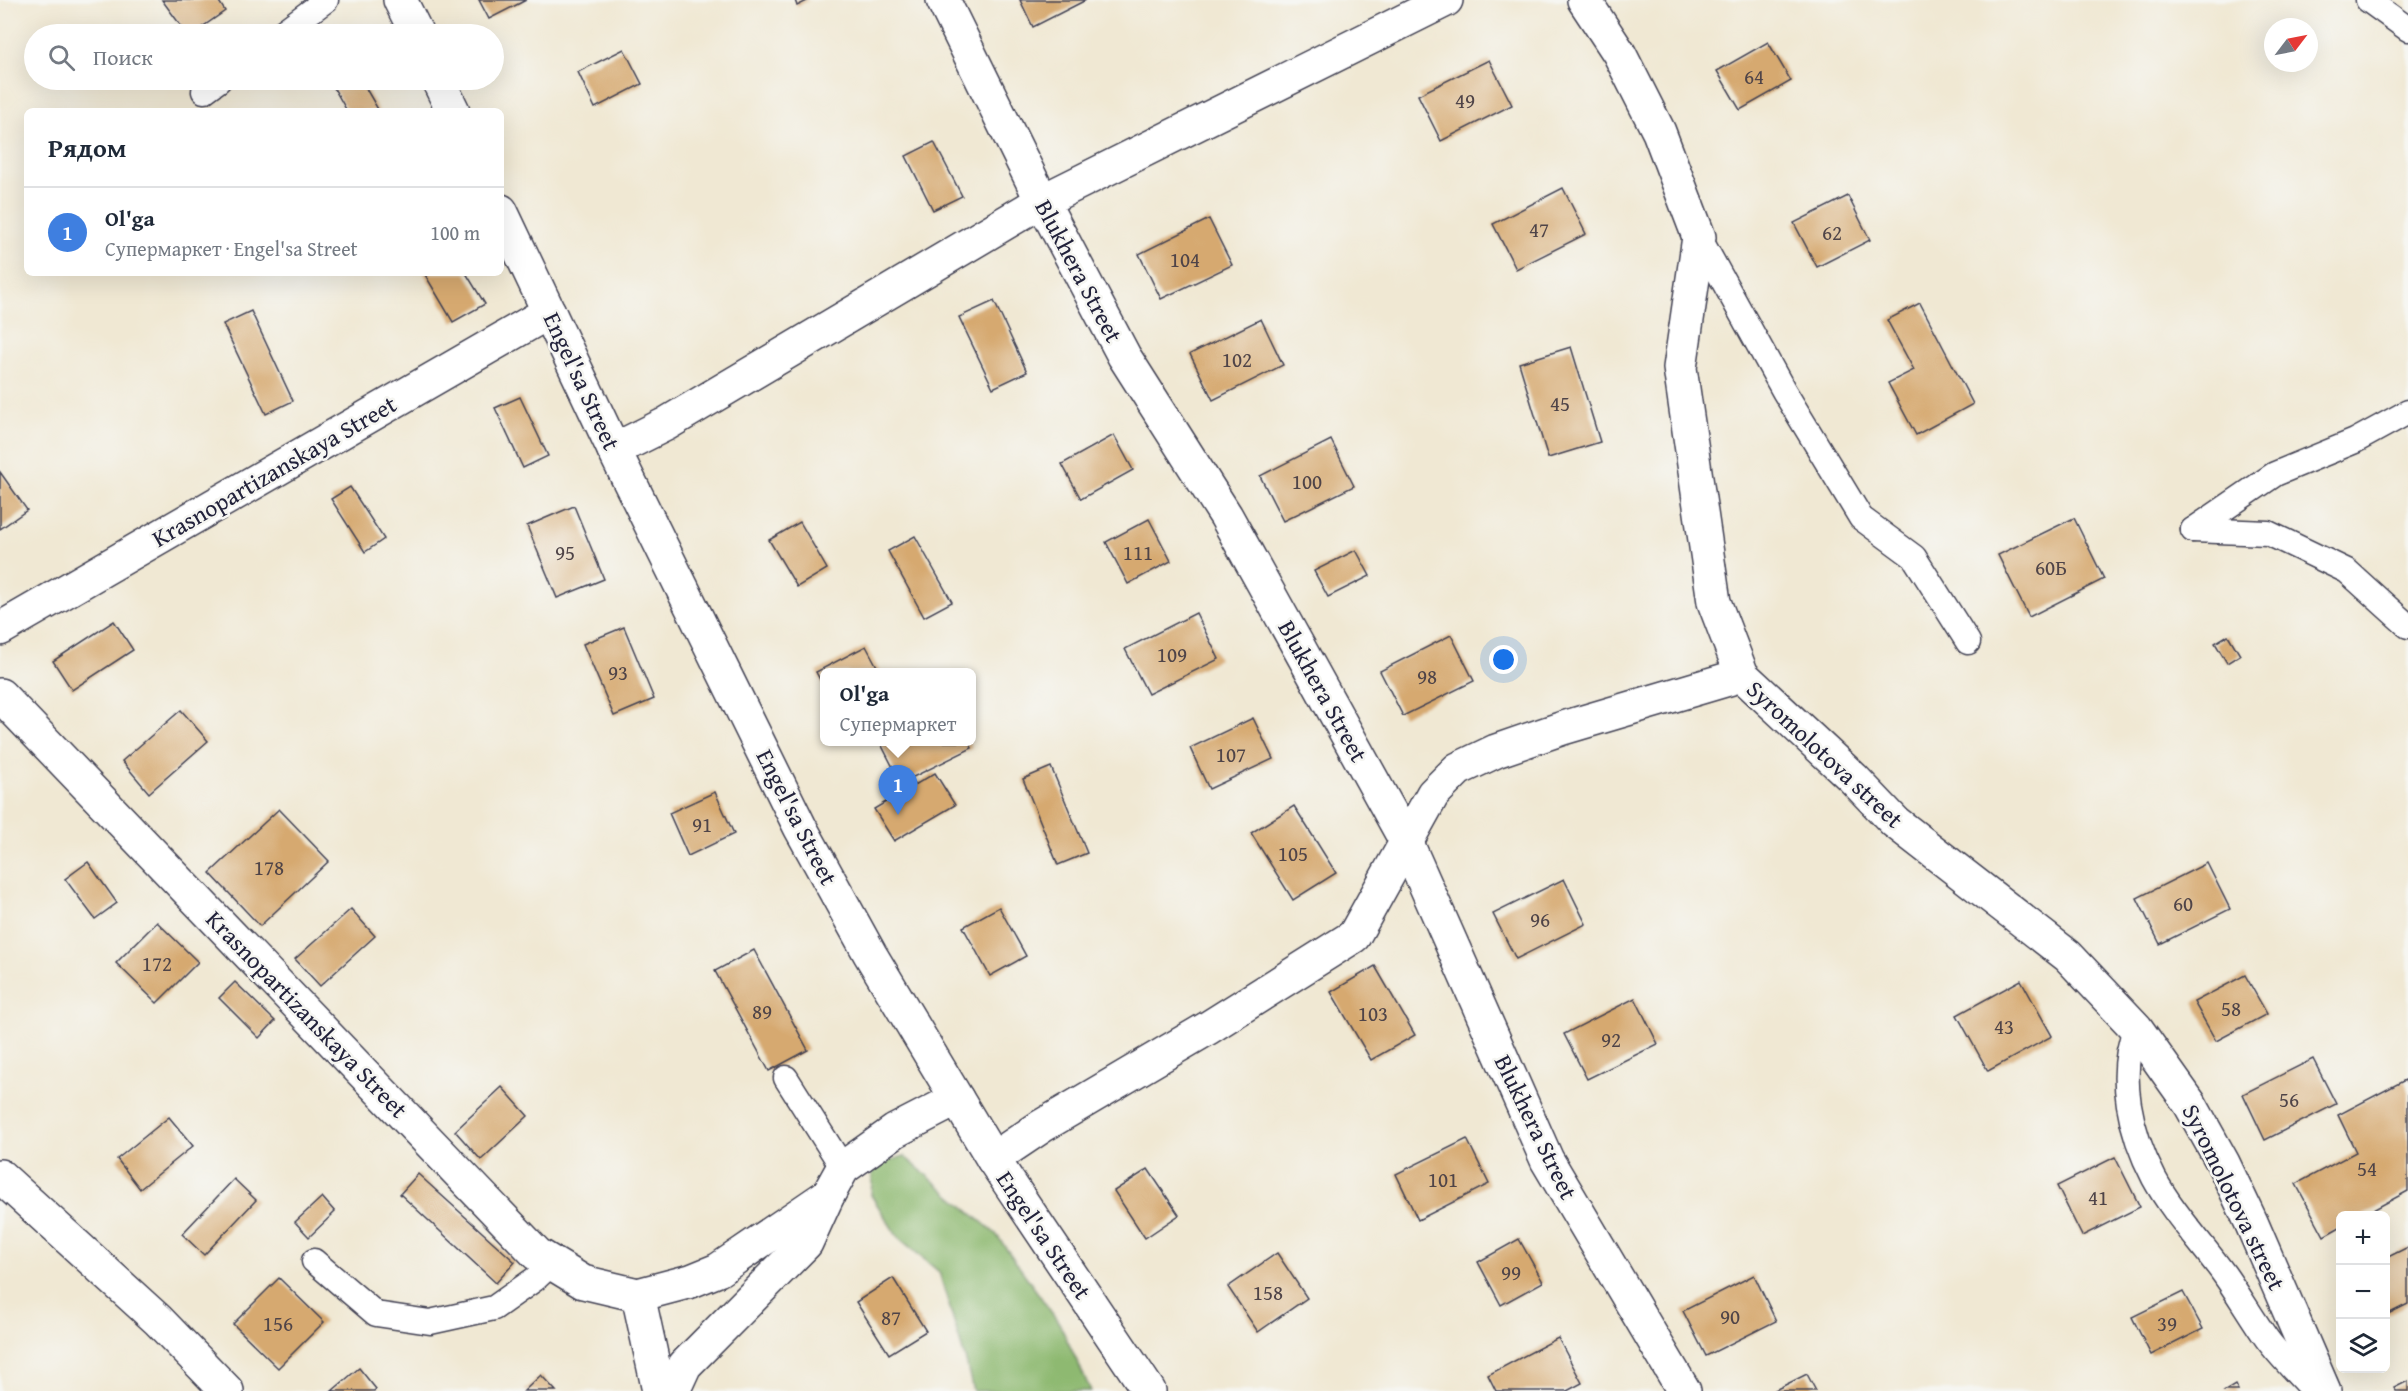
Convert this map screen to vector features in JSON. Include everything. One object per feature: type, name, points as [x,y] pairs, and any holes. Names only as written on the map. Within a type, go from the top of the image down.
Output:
[{"type":"street","points":[[400,0],[412,24]]},
{"type":"street","name":"Blukhera Street","points":[[943,0],[1042,201],[1124,356],[1226,516],[1406,841],[1547,1160],[1684,1391]]},
{"type":"street","points":[[614,450],[666,424],[1042,201],[1446,0]]},
{"type":"street","name":"Syromolotova street","points":[[1584,0],[1619,53],[1659,132],[1699,237],[1680,368],[1714,602],[1742,675],[1853,778],[1895,822],[2068,956],[2136,1028],[2190,1104],[2223,1163],[2324,1391]]},
{"type":"street","points":[[443,90],[452,108]]},
{"type":"street","name":"Engel'sa Street","points":[[504,218],[614,450],[800,827],[870,954],[993,1159],[1149,1391]]},
{"type":"street","name":"Krasnopartizanskaya Street","points":[[0,630],[549,312]]},
{"type":"street","points":[[993,1159],[1042,1126],[1208,1028],[1354,936],[1433,794],[1458,769],[1496,752],[1563,728],[1742,675]]},
{"type":"street","name":"Krasnopartizanskaya Street","points":[[0,695],[537,1254],[583,1282],[638,1295],[691,1281],[718,1270],[835,1181],[895,1131],[957,1099]]},
{"type":"street","points":[[0,1176],[158,1320],[227,1391]]},
{"type":"street","name":"Krasnopartizanskaya Street","points":[[673,1391],[685,1365],[806,1243],[835,1181]]},
{"type":"street","points":[[638,1295],[659,1391]]},
{"type":"lane","points":[[294,24],[326,0]]},
{"type":"lane","points":[[2368,0],[2408,29]]},
{"type":"lane","points":[[1699,237],[1784,391],[1861,518],[1914,557],[1968,642]]},
{"type":"lane","points":[[2408,412],[2355,441],[2275,474],[2193,530],[2268,533],[2347,571],[2408,626]]},
{"type":"lane","points":[[2136,1028],[2126,1060],[2127,1088],[2131,1116],[2154,1178],[2186,1225],[2224,1274],[2268,1341],[2313,1391]]},
{"type":"lane","points":[[786,1078],[835,1181]]},
{"type":"lane","points":[[314,1261],[376,1314],[430,1322],[494,1308],[535,1279],[552,1263]]},
{"type":"green space","points":[[904,1156],[996,1234],[1059,1323],[1091,1391],[973,1391],[939,1272],[897,1236],[871,1195],[873,1166]]},
{"type":"building","points":[[162,0],[218,0],[225,11],[206,24],[180,24]]},
{"type":"building","points":[[479,0],[526,0],[489,19]]},
{"type":"building","points":[[795,0],[809,0],[797,6]]},
{"type":"building","points":[[1020,0],[1086,0],[1033,27]]},
{"type":"building","points":[[1768,42],[1791,81],[1740,110],[1717,71]]},
{"type":"building","points":[[624,49],[642,84],[595,108],[578,72]]},
{"type":"building","points":[[1489,60],[1512,105],[1441,141],[1418,95]]},
{"type":"building","points":[[335,90],[367,90],[377,108],[345,108]]},
{"type":"building","points":[[934,142],[962,196],[933,210],[906,156]]},
{"type":"building","points":[[1563,188],[1586,234],[1516,269],[1493,224]]},
{"type":"building","points":[[1848,196],[1870,240],[1817,267],[1794,223]]},
{"type":"building","points":[[1209,219],[1232,265],[1161,299],[1139,254]]},
{"type":"building","points":[[426,276],[468,276],[485,304],[453,322]]},
{"type":"building","points":[[994,301],[1027,372],[993,388],[959,317]]},
{"type":"building","points":[[1920,303],[1973,404],[1916,435],[1888,383],[1914,370],[1887,320]]},
{"type":"building","points":[[251,311],[293,401],[266,414],[223,324]]},
{"type":"building","points":[[1261,319],[1283,365],[1213,400],[1190,354]]},
{"type":"building","points":[[1571,347],[1600,442],[1548,458],[1519,363]]},
{"type":"building","points":[[520,397],[548,456],[523,468],[495,408]]},
{"type":"building","points":[[1114,435],[1133,470],[1081,499],[1062,464]]},
{"type":"building","points":[[1331,440],[1354,486],[1283,521],[1260,476]]},
{"type":"building","points":[[0,472],[27,510],[0,529]]},
{"type":"building","points":[[350,487],[384,539],[365,552],[331,499]]},
{"type":"building","points":[[574,506],[604,579],[557,598],[527,526]]},
{"type":"building","points":[[2074,518],[2104,579],[2029,617],[1998,555]]},
{"type":"building","points":[[1149,519],[1171,561],[1128,584],[1106,542]]},
{"type":"building","points":[[800,522],[827,569],[797,587],[769,540]]},
{"type":"building","points":[[915,536],[952,602],[924,617],[888,551]]},
{"type":"building","points":[[1356,550],[1370,576],[1328,597],[1314,571]]},
{"type":"building","points":[[1196,613],[1219,659],[1148,694],[1125,649]]},
{"type":"building","points":[[114,621],[133,650],[72,690],[53,661]]},
{"type":"building","points":[[624,627],[654,699],[614,716],[583,644]]},
{"type":"building","points":[[1451,635],[1474,681],[1403,716],[1380,671]]},
{"type":"building","points":[[2228,635],[2240,655],[2227,663],[2215,643]]},
{"type":"building","points":[[866,646],[878,668],[824,668]]},
{"type":"building","points":[[181,710],[208,741],[149,793],[122,761]]},
{"type":"building","points":[[1253,718],[1273,759],[1209,789],[1190,748]]},
{"type":"building","points":[[882,746],[971,746],[972,748],[901,783]]},
{"type":"building","points":[[1051,767],[1087,853],[1058,865],[1023,779]]},
{"type":"building","points":[[935,773],[955,805],[894,841],[874,809]]},
{"type":"building","points":[[715,792],[734,834],[688,856],[669,813]]},
{"type":"building","points":[[1294,806],[1336,873],[1293,900],[1251,833]]},
{"type":"building","points":[[279,809],[329,861],[260,926],[210,873]]},
{"type":"building","points":[[88,862],[117,903],[95,919],[65,879]]},
{"type":"building","points":[[2207,863],[2230,909],[2160,944],[2137,898]]},
{"type":"building","points":[[1564,879],[1586,924],[1516,959],[1493,914]]},
{"type":"building","points":[[999,907],[1026,956],[990,976],[963,927]]},
{"type":"building","points":[[351,909],[375,936],[320,986],[295,959]]},
{"type":"building","points":[[157,922],[198,962],[157,1003],[116,963]]},
{"type":"building","points":[[754,950],[808,1050],[769,1071],[715,971]]},
{"type":"building","points":[[1375,966],[1415,1035],[1371,1060],[1331,992]]},
{"type":"building","points":[[2245,975],[2267,1014],[2216,1041],[2194,1002]]},
{"type":"building","points":[[2021,980],[2052,1036],[1988,1071],[1957,1015]]},
{"type":"building","points":[[235,982],[275,1021],[259,1038],[219,998]]},
{"type":"building","points":[[1635,998],[1658,1044],[1587,1079],[1564,1034]]},
{"type":"building","points":[[2313,1059],[2336,1104],[2265,1140],[2243,1094]]},
{"type":"building","points":[[2405,1080],[2408,1087],[2408,1191],[2371,1211],[2336,1211],[2336,1229],[2324,1236],[2296,1184],[2356,1152],[2338,1115]]},
{"type":"building","points":[[502,1087],[528,1116],[481,1160],[455,1131]]},
{"type":"building","points":[[169,1117],[193,1146],[140,1189],[117,1159]]},
{"type":"building","points":[[1467,1139],[1489,1184],[1418,1220],[1396,1174]]},
{"type":"building","points":[[2115,1157],[2140,1207],[2082,1236],[2057,1186]]},
{"type":"building","points":[[1148,1169],[1179,1215],[1145,1238],[1114,1191]]},
{"type":"building","points":[[418,1174],[515,1262],[496,1283],[400,1194]]},
{"type":"building","points":[[234,1179],[256,1200],[204,1255],[182,1234]]},
{"type":"building","points":[[322,1197],[335,1212],[309,1237],[295,1222]]},
{"type":"building","points":[[1519,1239],[1543,1282],[1501,1305],[1478,1262]]},
{"type":"building","points":[[2408,1247],[2408,1304],[2390,1313],[2390,1265],[2390,1256]]},
{"type":"building","points":[[1277,1253],[1307,1298],[1258,1332],[1228,1287]]},
{"type":"building","points":[[1754,1275],[1776,1321],[1706,1356],[1683,1311]]},
{"type":"building","points":[[279,1278],[324,1322],[278,1368],[233,1324]]},
{"type":"building","points":[[893,1278],[926,1331],[889,1354],[856,1302]]},
{"type":"building","points":[[2183,1292],[2203,1329],[2151,1355],[2132,1317]]},
{"type":"building","points":[[1558,1338],[1582,1383],[1567,1391],[1496,1391],[1488,1375]]},
{"type":"building","points":[[359,1368],[376,1389],[374,1391],[332,1391]]},
{"type":"building","points":[[1807,1374],[1816,1391],[1773,1391]]},
{"type":"building","points":[[541,1375],[556,1391],[524,1391]]},
{"type":"building","points":[[2408,1381],[2408,1391],[2396,1391],[2394,1388]]},
{"type":"building","points":[[2235,1385],[2238,1391],[2225,1391]]},
{"type":"place","name":"Ol'ga","points":[[898,815]]}]
